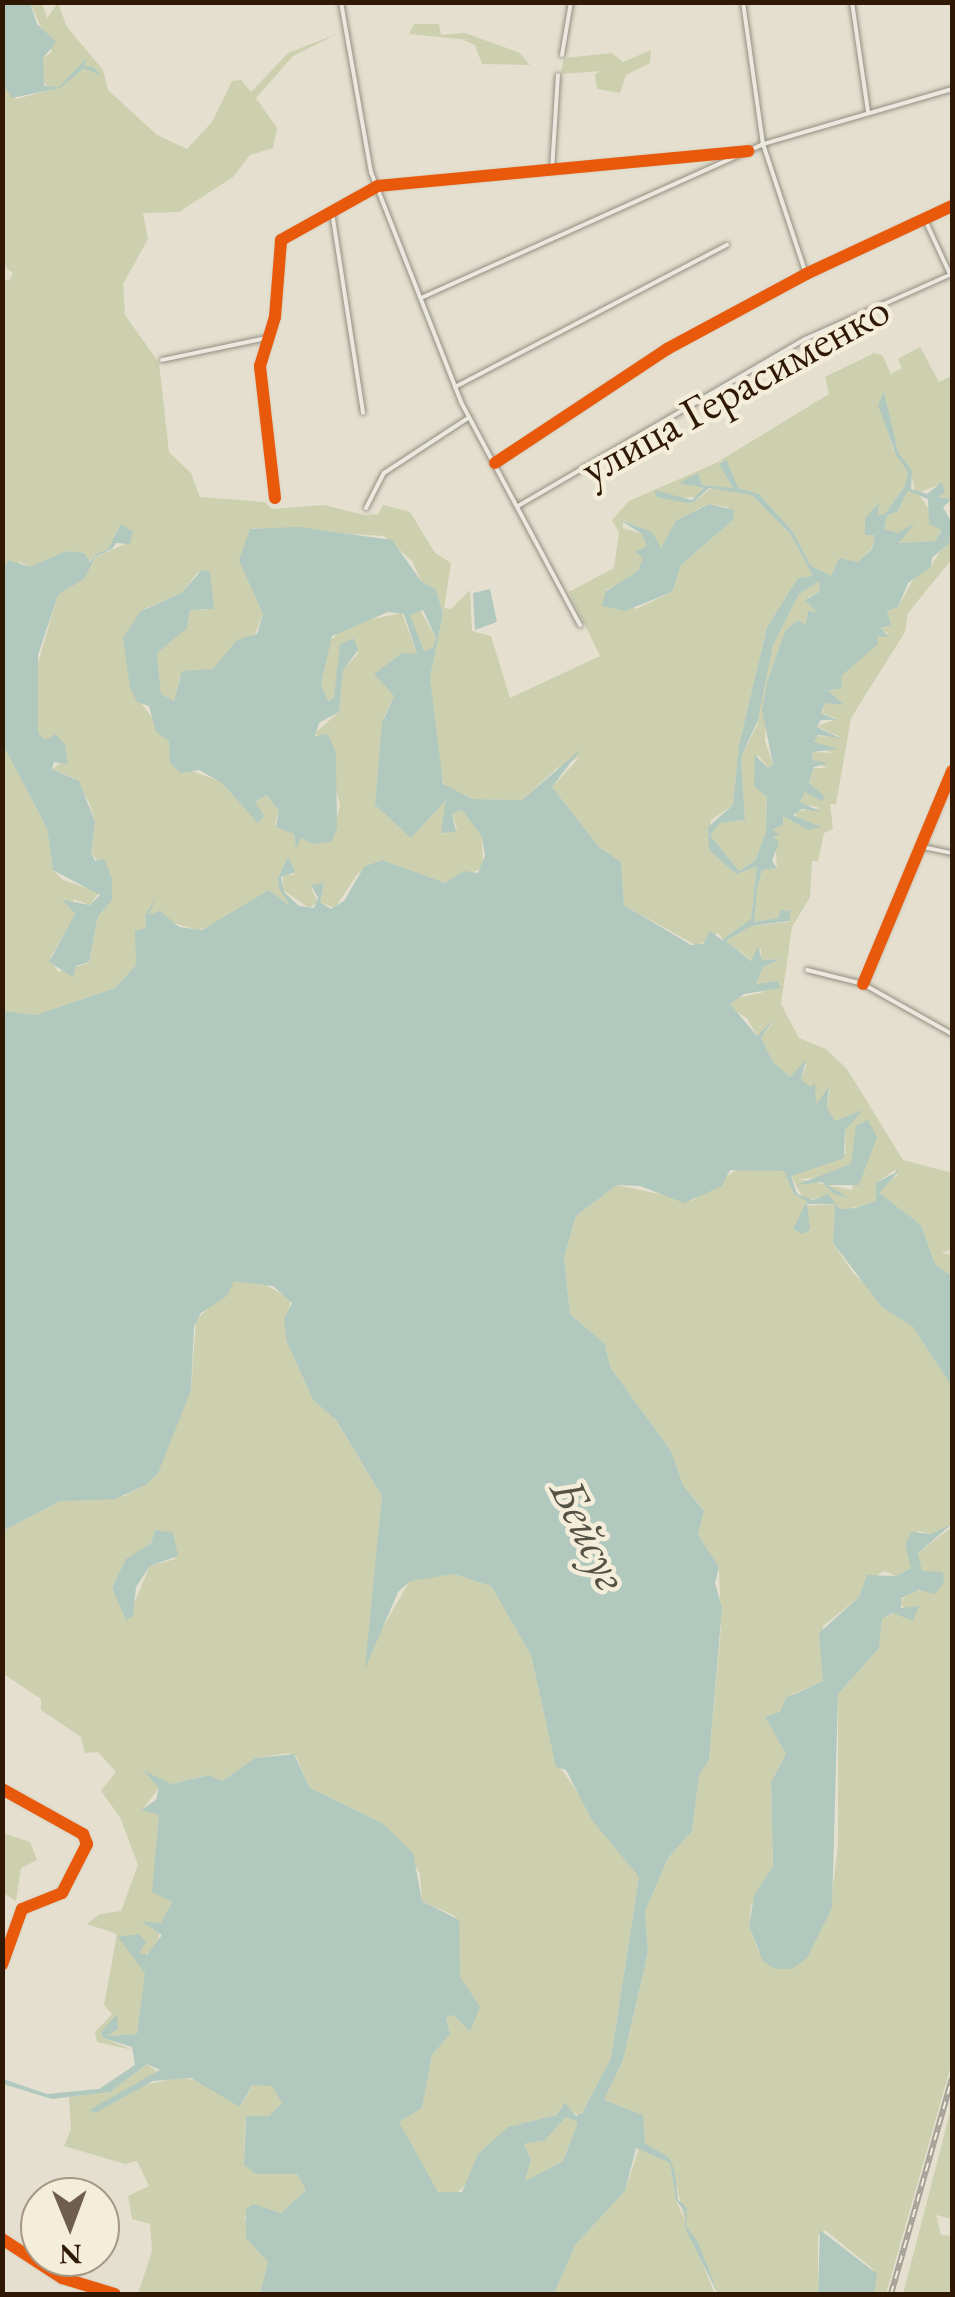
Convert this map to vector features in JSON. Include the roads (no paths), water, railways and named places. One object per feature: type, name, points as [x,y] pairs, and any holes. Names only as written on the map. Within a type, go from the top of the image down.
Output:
[{"type":"street","points":[[341,2],[358,116],[378,186],[469,418],[580,625]]},
{"type":"street","points":[[562,55],[571,2]]},
{"type":"street","points":[[742,2],[763,144],[806,274]]},
{"type":"street","points":[[852,2],[868,112]]},
{"type":"street","points":[[552,170],[558,75]]},
{"type":"street","points":[[423,297],[763,144],[952,89]]},
{"type":"street","points":[[275,498],[260,376],[276,308],[277,244],[378,186],[748,151]]},
{"type":"street","points":[[495,463],[602,388],[806,274],[952,206]]},
{"type":"street","points":[[332,212],[362,414]]},
{"type":"street","points":[[924,218],[951,274]]},
{"type":"street","points":[[455,386],[727,245]]},
{"type":"street","name":"улица Герасименко","points":[[518,506],[805,339],[951,274]]},
{"type":"street","points":[[162,360],[266,338]]},
{"type":"street","points":[[366,508],[384,473],[469,418]]},
{"type":"street","points":[[863,984],[952,770]]},
{"type":"street","points":[[920,846],[952,852]]},
{"type":"street","points":[[807,970],[863,984],[952,1034]]},
{"type":"street","points":[[2,1789],[83,1834],[88,1844],[62,1893],[22,1909],[2,1964]]},
{"type":"street","points":[[2,2239],[62,2278],[115,2294]]},
{"type":"water","points":[[3,2],[30,3],[37,24],[56,42],[43,58],[44,86],[59,87],[87,58],[84,66],[93,67],[102,76],[84,68],[60,88],[12,98],[3,84]]},
{"type":"water","name":"Бейсуг","points":[[884,392],[898,452],[912,471],[911,489],[927,494],[942,482],[945,492],[938,497],[952,499],[943,507],[952,523],[950,542],[932,558],[931,567],[908,583],[898,607],[887,611],[891,625],[881,628],[889,637],[877,636],[878,644],[841,676],[842,689],[828,690],[844,705],[825,703],[821,713],[837,720],[821,720],[817,727],[840,738],[818,735],[814,742],[838,749],[813,752],[812,760],[828,763],[814,767],[809,783],[825,797],[821,801],[805,792],[800,802],[822,812],[802,809],[793,815],[821,827],[808,830],[783,816],[783,825],[773,829],[779,835],[773,837],[779,842],[772,861],[777,868],[762,870],[757,889],[754,922],[778,918],[781,910],[791,911],[789,921],[751,926],[726,941],[751,961],[758,947],[762,960],[781,959],[763,967],[756,984],[777,981],[781,988],[744,994],[730,1004],[757,1036],[774,1019],[761,1038],[773,1062],[790,1077],[806,1060],[801,1080],[810,1087],[815,1083],[816,1104],[829,1087],[827,1108],[835,1121],[863,1110],[845,1130],[844,1158],[791,1176],[797,1194],[813,1200],[828,1194],[840,1209],[855,1208],[876,1201],[876,1183],[900,1170],[879,1193],[921,1225],[935,1264],[952,1276],[952,1387],[913,1327],[882,1307],[833,1243],[835,1204],[807,1204],[810,1229],[803,1234],[793,1229],[807,1201],[794,1194],[784,1171],[730,1170],[722,1186],[684,1203],[640,1186],[617,1185],[576,1216],[564,1257],[570,1314],[605,1344],[610,1367],[671,1451],[683,1485],[704,1511],[698,1535],[719,1567],[715,1583],[722,1608],[709,1760],[699,1775],[692,1831],[668,1858],[645,1911],[648,1952],[623,2060],[604,2100],[643,2115],[645,2143],[670,2158],[678,2200],[687,2208],[686,2226],[698,2242],[718,2294],[685,2228],[685,2212],[676,2200],[670,2163],[636,2148],[625,2191],[575,2245],[554,2294],[260,2294],[268,2262],[246,2238],[246,2209],[253,2204],[281,2213],[306,2190],[297,2174],[256,2174],[244,2165],[246,2116],[269,2116],[282,2103],[272,2086],[252,2085],[240,2107],[191,2078],[153,2081],[95,2113],[89,2110],[160,2070],[147,2064],[110,2092],[52,2099],[3,2084],[3,2079],[47,2094],[99,2089],[135,2065],[132,2047],[103,2038],[101,2032],[117,2014],[118,2029],[107,2036],[137,2034],[145,1973],[118,1937],[139,1934],[146,1942],[139,1953],[147,1955],[162,1935],[141,1921],[161,1923],[172,1902],[152,1892],[159,1815],[141,1810],[156,1800],[159,1788],[143,1770],[172,1784],[208,1775],[222,1781],[255,1758],[294,1754],[310,1788],[382,1823],[413,1853],[422,1901],[459,1920],[460,1977],[480,2007],[470,2032],[454,2015],[446,2018],[450,2034],[432,2055],[422,2108],[399,2122],[438,2192],[462,2192],[478,2154],[508,2127],[556,2115],[565,2103],[576,2116],[582,2113],[611,2058],[639,1877],[592,1820],[566,1770],[556,1767],[531,1655],[491,1586],[454,1574],[410,1581],[398,1592],[365,1669],[382,1496],[336,1420],[313,1400],[287,1342],[284,1319],[292,1303],[273,1286],[234,1281],[227,1296],[201,1313],[194,1327],[191,1390],[158,1473],[146,1485],[115,1499],[60,1501],[3,1531],[3,1011],[36,1015],[115,988],[136,965],[135,931],[146,928],[145,916],[156,897],[149,915],[160,911],[179,927],[202,930],[269,890],[290,906],[279,888],[278,878],[288,857],[295,872],[281,877],[284,892],[299,906],[314,908],[318,898],[311,885],[324,883],[320,902],[331,909],[344,901],[364,867],[382,860],[445,883],[464,871],[478,873],[485,856],[482,837],[462,810],[452,814],[456,832],[441,833],[446,800],[411,838],[375,805],[382,723],[394,696],[374,674],[402,653],[417,654],[404,614],[388,612],[332,636],[321,684],[328,701],[334,698],[340,644],[354,638],[358,650],[343,670],[339,712],[319,723],[315,736],[328,734],[336,753],[337,827],[332,841],[313,844],[301,838],[296,848],[294,834],[276,827],[279,811],[267,795],[255,802],[264,816],[258,823],[222,783],[199,770],[181,773],[170,763],[169,741],[156,732],[149,706],[137,702],[130,687],[123,638],[141,611],[181,593],[202,570],[210,572],[214,609],[190,610],[187,628],[157,653],[161,694],[174,701],[182,671],[213,669],[237,640],[257,634],[263,614],[239,560],[250,529],[298,527],[392,540],[421,581],[436,590],[443,614],[430,678],[443,784],[472,799],[522,800],[581,749],[552,787],[599,847],[621,862],[624,905],[691,945],[703,944],[710,931],[722,940],[751,919],[757,866],[736,874],[709,850],[708,827],[733,805],[739,745],[767,627],[798,578],[813,576],[791,535],[752,495],[709,488],[694,502],[686,503],[657,497],[654,490],[692,500],[704,488],[679,483],[698,473],[702,485],[733,488],[719,464],[726,459],[738,488],[759,494],[794,533],[810,565],[831,576],[839,558],[858,562],[872,549],[875,535],[865,535],[865,518],[879,503],[878,515],[884,515],[905,486],[908,472],[896,455],[878,405]],"holes":[[[908,491],[928,499],[929,524],[942,530],[935,541],[899,543],[915,523],[898,533],[884,529],[887,515],[897,512]],[[820,581],[819,592],[805,600],[817,612],[808,611],[806,625],[798,620],[785,631],[768,679],[762,710],[773,764],[768,768],[755,755],[754,786],[767,797],[766,832],[755,861],[739,871],[710,835],[720,823],[745,820],[741,757],[758,720],[773,645],[799,594]],[[423,610],[436,638],[433,648],[424,651],[410,615]],[[566,2117],[578,2122],[563,2161],[525,2181],[531,2160],[524,2144],[545,2140]]]},
{"type":"water","points":[[709,504],[734,510],[733,520],[681,565],[672,592],[625,611],[602,606],[606,591],[638,571],[643,558],[635,552],[647,546],[642,534],[620,520],[652,532],[661,548],[676,521]]},
{"type":"water","points":[[121,524],[133,532],[130,544],[116,543],[112,549],[95,557],[85,578],[58,595],[38,655],[38,733],[45,740],[56,734],[65,745],[68,764],[54,762],[52,769],[79,781],[95,822],[91,852],[95,861],[104,859],[112,879],[112,900],[98,916],[89,962],[76,966],[73,977],[49,962],[75,914],[63,900],[90,905],[100,895],[53,870],[47,828],[3,745],[3,570],[8,560],[30,567],[66,551],[84,553],[90,562],[96,554],[108,549]]},
{"type":"water","points":[[490,589],[497,622],[475,630],[473,593]]},
{"type":"water","points":[[868,1120],[877,1137],[859,1185],[827,1185],[849,1198],[834,1194],[822,1182],[796,1185],[851,1164],[856,1125]]},
{"type":"water","points":[[952,1524],[918,1553],[922,1571],[943,1572],[944,1582],[935,1594],[919,1590],[901,1598],[901,1608],[919,1606],[913,1621],[893,1613],[882,1619],[879,1648],[838,1694],[832,1908],[807,1958],[792,1969],[775,1969],[763,1961],[749,1926],[754,1896],[773,1866],[771,1782],[786,1754],[765,1717],[780,1712],[786,1698],[823,1681],[819,1633],[859,1597],[867,1575],[896,1576],[911,1568],[905,1544],[912,1532],[931,1534]]},
{"type":"water","points":[[155,1530],[173,1533],[178,1556],[150,1566],[136,1587],[133,1616],[126,1620],[112,1588],[126,1559],[151,1543]]},
{"type":"water","points":[[820,2230],[877,2274],[874,2294],[818,2294]]},
{"type":"railway","points":[[891,2294],[952,2078]]}]
